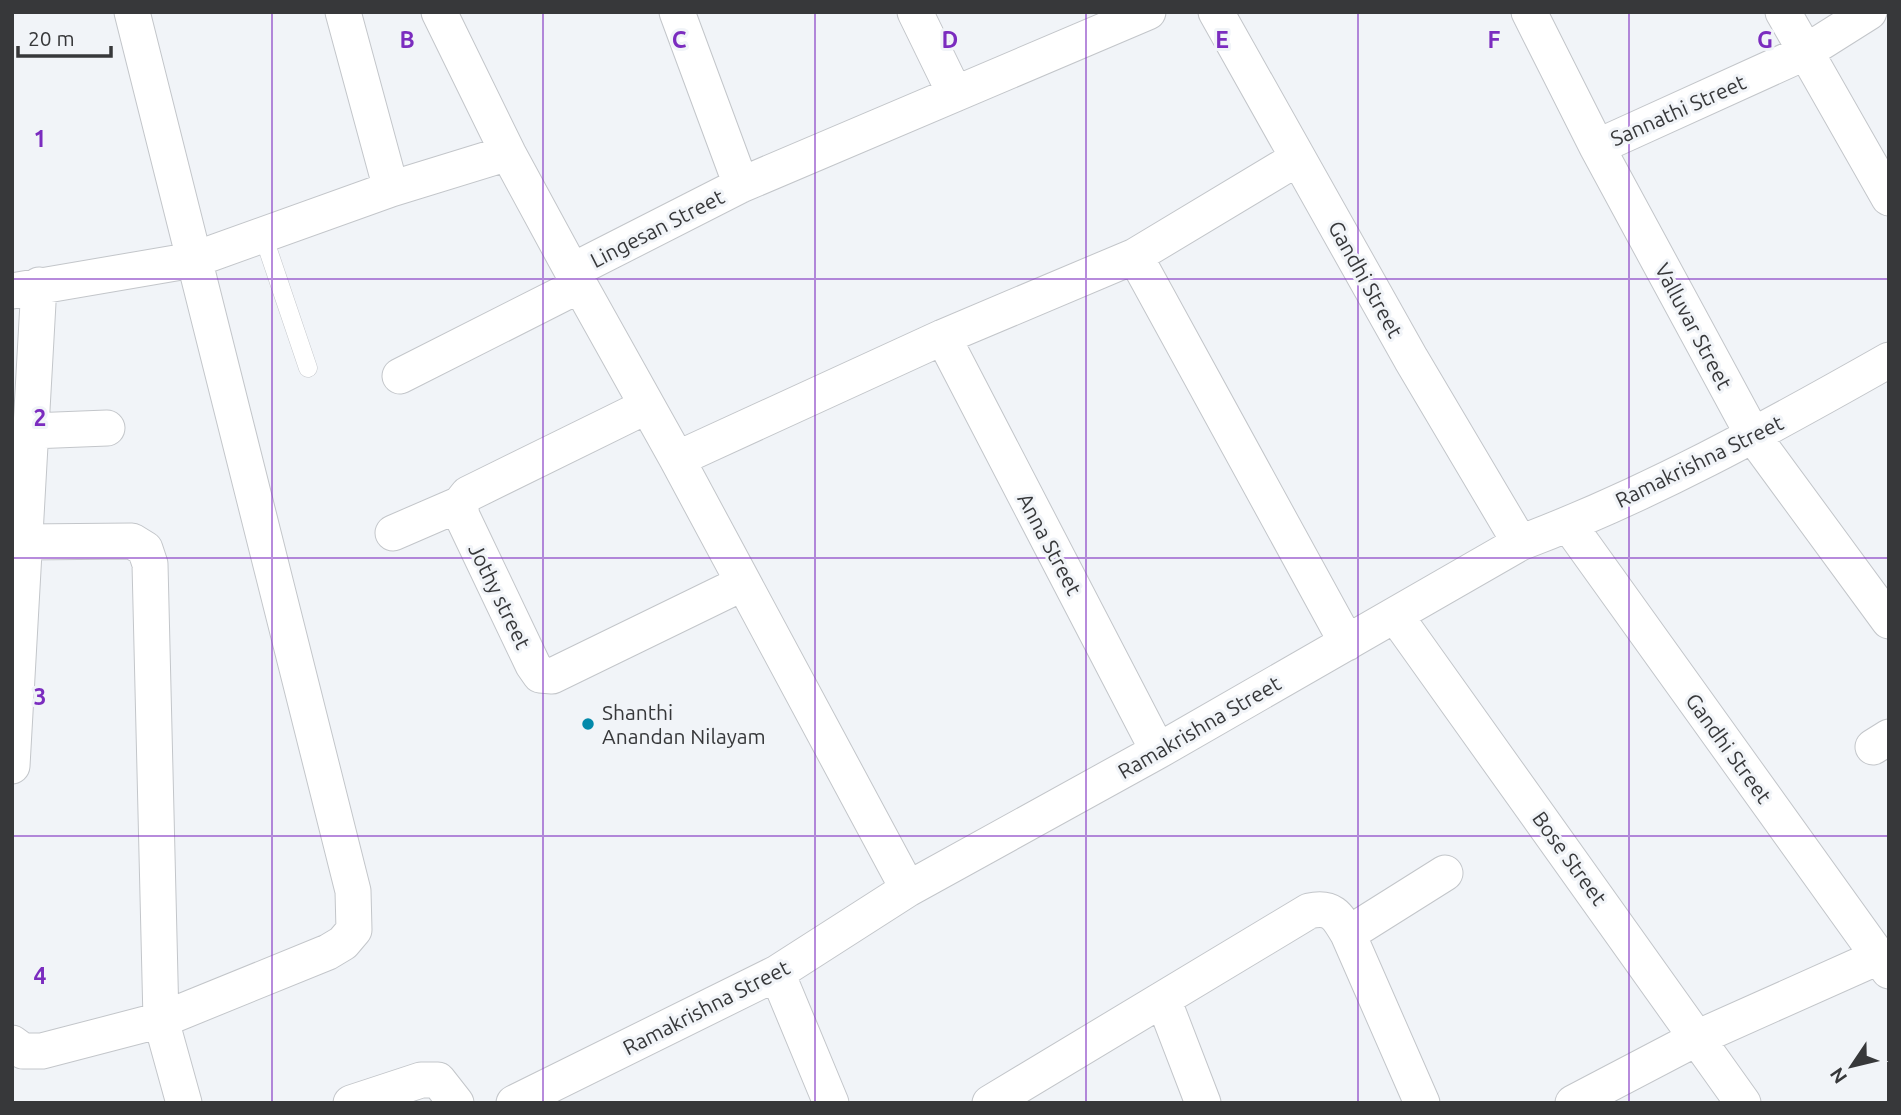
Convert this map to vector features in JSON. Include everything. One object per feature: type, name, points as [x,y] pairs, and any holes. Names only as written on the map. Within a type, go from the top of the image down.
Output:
[{"type":"street","points":[[12,1043],[23,1051],[42,1051],[161,1020],[328,952],[343,943],[354,930],[354,891],[132,12]]},
{"type":"street","points":[[343,12],[391,189]]},
{"type":"street","name":"Lingesan Street","points":[[439,12],[508,153],[576,278],[741,185],[1148,12]]},
{"type":"street","points":[[677,12],[741,185]]},
{"type":"street","points":[[915,12],[955,94]]},
{"type":"street","name":"Gandhi Street","points":[[1216,12],[1520,543]]},
{"type":"street","name":"Valluvar Street","points":[[1529,12],[1597,147],[1754,437],[1889,621]]},
{"type":"street","points":[[1783,12],[1889,198]]},
{"type":"street","name":"Sannathi Street","points":[[1597,147],[1804,53],[1869,12]]},
{"type":"street","points":[[12,766],[31,431],[26,288],[193,260],[391,189],[508,153]]},
{"type":"street","points":[[677,459],[943,337],[1135,256],[1298,158]]},
{"type":"street","points":[[1135,256],[1347,643]]},
{"type":"street","points":[[400,376],[576,278],[677,459],[908,889]]},
{"type":"street","name":"Anna Street","points":[[943,337],[1158,751]]},
{"type":"street","name":"Ramakrishna Street","points":[[514,1103],[777,973],[908,889],[1158,751],[1520,543],[1569,525],[1754,437],[1889,360]]},
{"type":"street","points":[[393,533],[460,504],[468,494],[647,406]]},
{"type":"street","points":[[31,431],[107,428]]},
{"type":"street","name":"Jothy street","points":[[460,504],[462,516],[541,675],[552,676],[743,583]]},
{"type":"street","name":"Gandhi Street","points":[[1569,525],[1884,964]]},
{"type":"street","points":[[25,542],[132,541],[145,549],[150,564],[161,1020],[184,1103]]},
{"type":"street","name":"Bose Street","points":[[1395,615],[1744,1103]]},
{"type":"street","points":[[1349,934],[1445,873]]},
{"type":"street","points":[[990,1103],[1032,1092],[1163,999],[1309,911],[1325,908],[1336,914],[1349,934],[1422,1103]]},
{"type":"street","points":[[1573,1103],[1699,1037],[1884,964]]},
{"type":"street","points":[[777,973],[831,1103]]},
{"type":"street","points":[[1163,999],[1203,1103]]},
{"type":"street","points":[[351,1103],[421,1080],[438,1080],[456,1103]]},
{"type":"lane","points":[[263,235],[308,368]]},
{"type":"place","name":"Shanthi Anandan Nilayam","points":[[588,724]]}]
